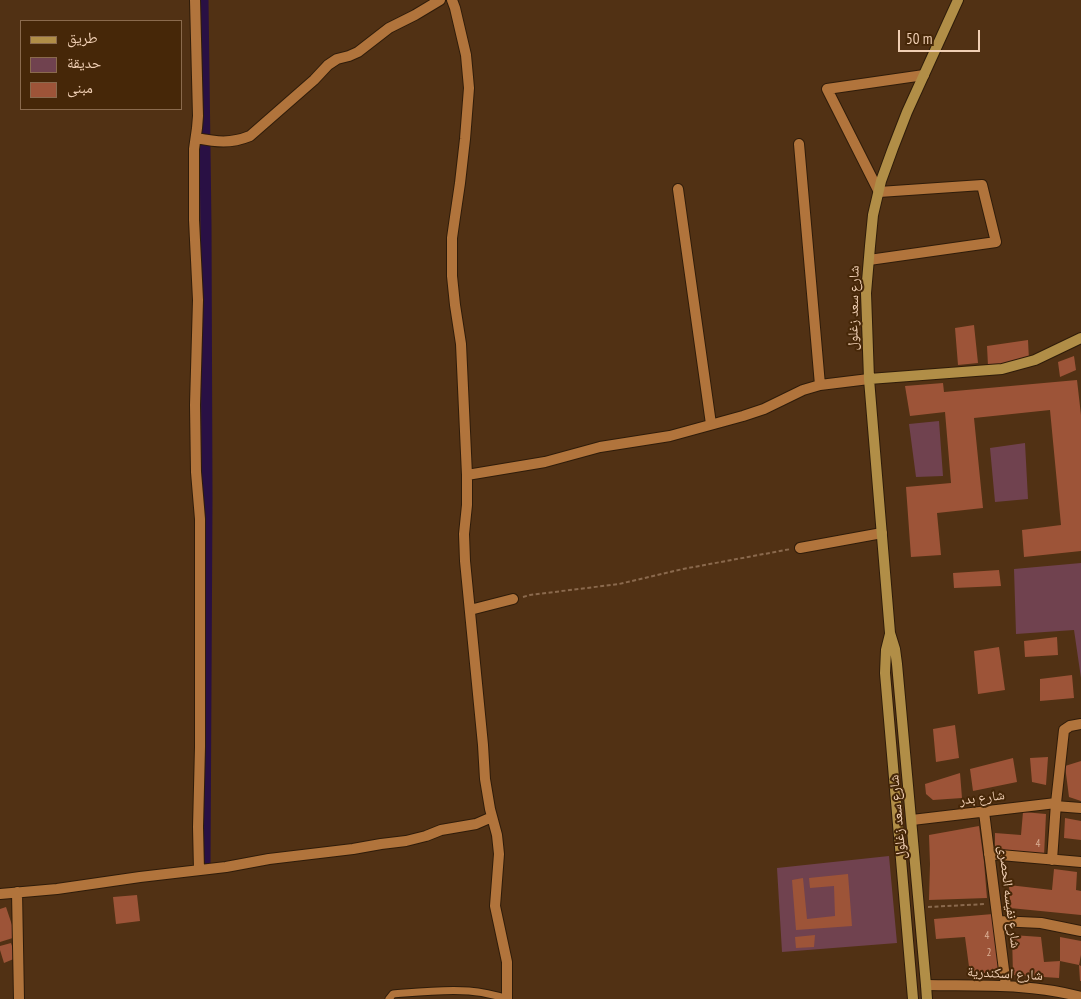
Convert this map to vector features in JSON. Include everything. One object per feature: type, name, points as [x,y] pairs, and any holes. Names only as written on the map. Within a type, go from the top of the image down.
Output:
[{"type":"main road","name":"شارع سعد زغلول","points":[[926,999],[912,820],[897,664],[890,633],[868,379],[866,293],[874,215],[879,192],[893,148],[958,0]]},
{"type":"main road","points":[[868,379],[1002,369],[1035,360],[1081,338]]},
{"type":"main road","name":"شارع سعد زغلول","points":[[890,633],[886,650],[885,673],[913,999]]},
{"type":"street","points":[[195,0],[198,116],[198,138],[194,149],[194,220],[198,300],[195,405],[196,472],[200,519],[199,870]]},
{"type":"street","points":[[198,138],[226,142],[239,141],[250,136],[328,65],[337,59],[358,52],[389,28],[440,0]]},
{"type":"street","points":[[452,0],[466,55],[469,88],[465,139],[452,238],[454,295],[461,344],[467,475],[468,505],[464,544],[486,779],[499,854],[495,906],[507,962],[507,999]]},
{"type":"street","points":[[869,260],[996,242],[982,185],[879,192],[827,89],[924,75]]},
{"type":"street","points":[[800,144],[820,384]]},
{"type":"street","points":[[678,189],[711,424]]},
{"type":"street","points":[[467,475],[545,462],[600,447],[670,436],[734,419],[820,384],[868,379]]},
{"type":"street","points":[[800,548],[882,533]]},
{"type":"street","points":[[470,610],[513,599]]},
{"type":"street","points":[[1052,860],[1055,804],[1064,730],[1070,726],[1081,724]]},
{"type":"street","name":"شارع بدر","points":[[912,820],[1055,804],[1081,808]]},
{"type":"street","name":"شارع نفيسه الحصرى","points":[[984,812],[1006,986]]},
{"type":"street","points":[[0,894],[57,889],[226,867],[270,859],[406,841],[441,830],[476,824],[492,817]]},
{"type":"street","points":[[989,854],[1081,862]]},
{"type":"street","points":[[17,892],[20,999]]},
{"type":"street","points":[[998,921],[1041,923],[1081,931]]},
{"type":"street","name":"شارع اسكندرية","points":[[926,985],[1006,986],[1061,991],[1081,997]]},
{"type":"lane","points":[[389,999],[393,994],[468,991],[507,999]]},
{"type":"path","points":[[513,599],[530,595],[619,584],[800,548]]},
{"type":"path","points":[[920,908],[996,903]]},
{"type":"green space","points":[[939,421],[943,476],[916,477],[909,424]]},
{"type":"green space","points":[[1025,443],[1028,499],[995,502],[990,448]]},
{"type":"green space","points":[[1081,563],[1081,678],[1074,630],[1016,634],[1014,569]]},
{"type":"green space","points":[[889,856],[897,943],[782,952],[777,868]]},
{"type":"building","points":[[974,325],[978,363],[958,365],[955,328]]},
{"type":"building","points":[[1028,340],[1029,360],[988,366],[987,346]]},
{"type":"building","points":[[1074,356],[1076,370],[1060,377],[1058,362]]},
{"type":"building","points":[[1077,380],[1081,415],[1081,551],[1024,557],[1022,530],[1061,525],[1050,410],[974,418],[983,508],[937,513],[941,555],[911,557],[906,487],[951,483],[945,412],[910,416],[905,386],[943,383],[944,392]]},
{"type":"building","points":[[999,570],[1001,586],[954,588],[953,573]]},
{"type":"building","points":[[1057,637],[1058,655],[1025,657],[1024,641]]},
{"type":"building","points":[[999,647],[1005,690],[978,694],[974,651]]},
{"type":"building","points":[[1072,675],[1074,698],[1040,701],[1040,679]]},
{"type":"building","points":[[955,725],[959,758],[936,762],[933,729]]},
{"type":"building","points":[[1048,757],[1046,785],[1032,782],[1030,758]]},
{"type":"building","points":[[1013,758],[1017,782],[973,791],[970,769]]},
{"type":"building","points":[[1081,761],[1081,801],[1069,797],[1065,766]]},
{"type":"building","points":[[960,773],[962,798],[933,800],[926,794],[925,784]]},
{"type":"building","points":[[1023,812],[1046,814],[1044,856],[995,852],[995,833],[1021,835]]},
{"type":"building","points":[[1065,818],[1081,821],[1081,840],[1064,838]]},
{"type":"building","points":[[979,826],[987,898],[929,900],[929,835]]},
{"type":"building","points":[[1054,869],[1077,872],[1076,890],[1081,891],[1081,915],[1010,908],[1009,885],[1052,890]]},
{"type":"building","points":[[848,874],[852,926],[796,930],[792,880],[803,878],[807,919],[835,916],[834,886],[810,888],[809,878]]},
{"type":"building","points":[[137,895],[140,921],[116,924],[113,897]]},
{"type":"building","points":[[6,907],[16,937],[0,942],[0,909]]},
{"type":"building","points":[[993,914],[999,972],[970,974],[965,937],[936,939],[934,919]]},
{"type":"building","points":[[815,935],[814,947],[796,948],[795,937]]},
{"type":"building","points":[[1012,935],[1041,937],[1044,962],[1060,961],[1059,978],[1013,975]]},
{"type":"building","points":[[1060,937],[1081,941],[1079,965],[1060,961]]},
{"type":"building","points":[[11,943],[16,958],[4,963],[0,946]]},
{"type":"building","points":[[1079,965],[1081,966],[1081,981],[1080,981]]},
{"type":"waterway","points":[[203,0],[207,498],[205,865]]}]
